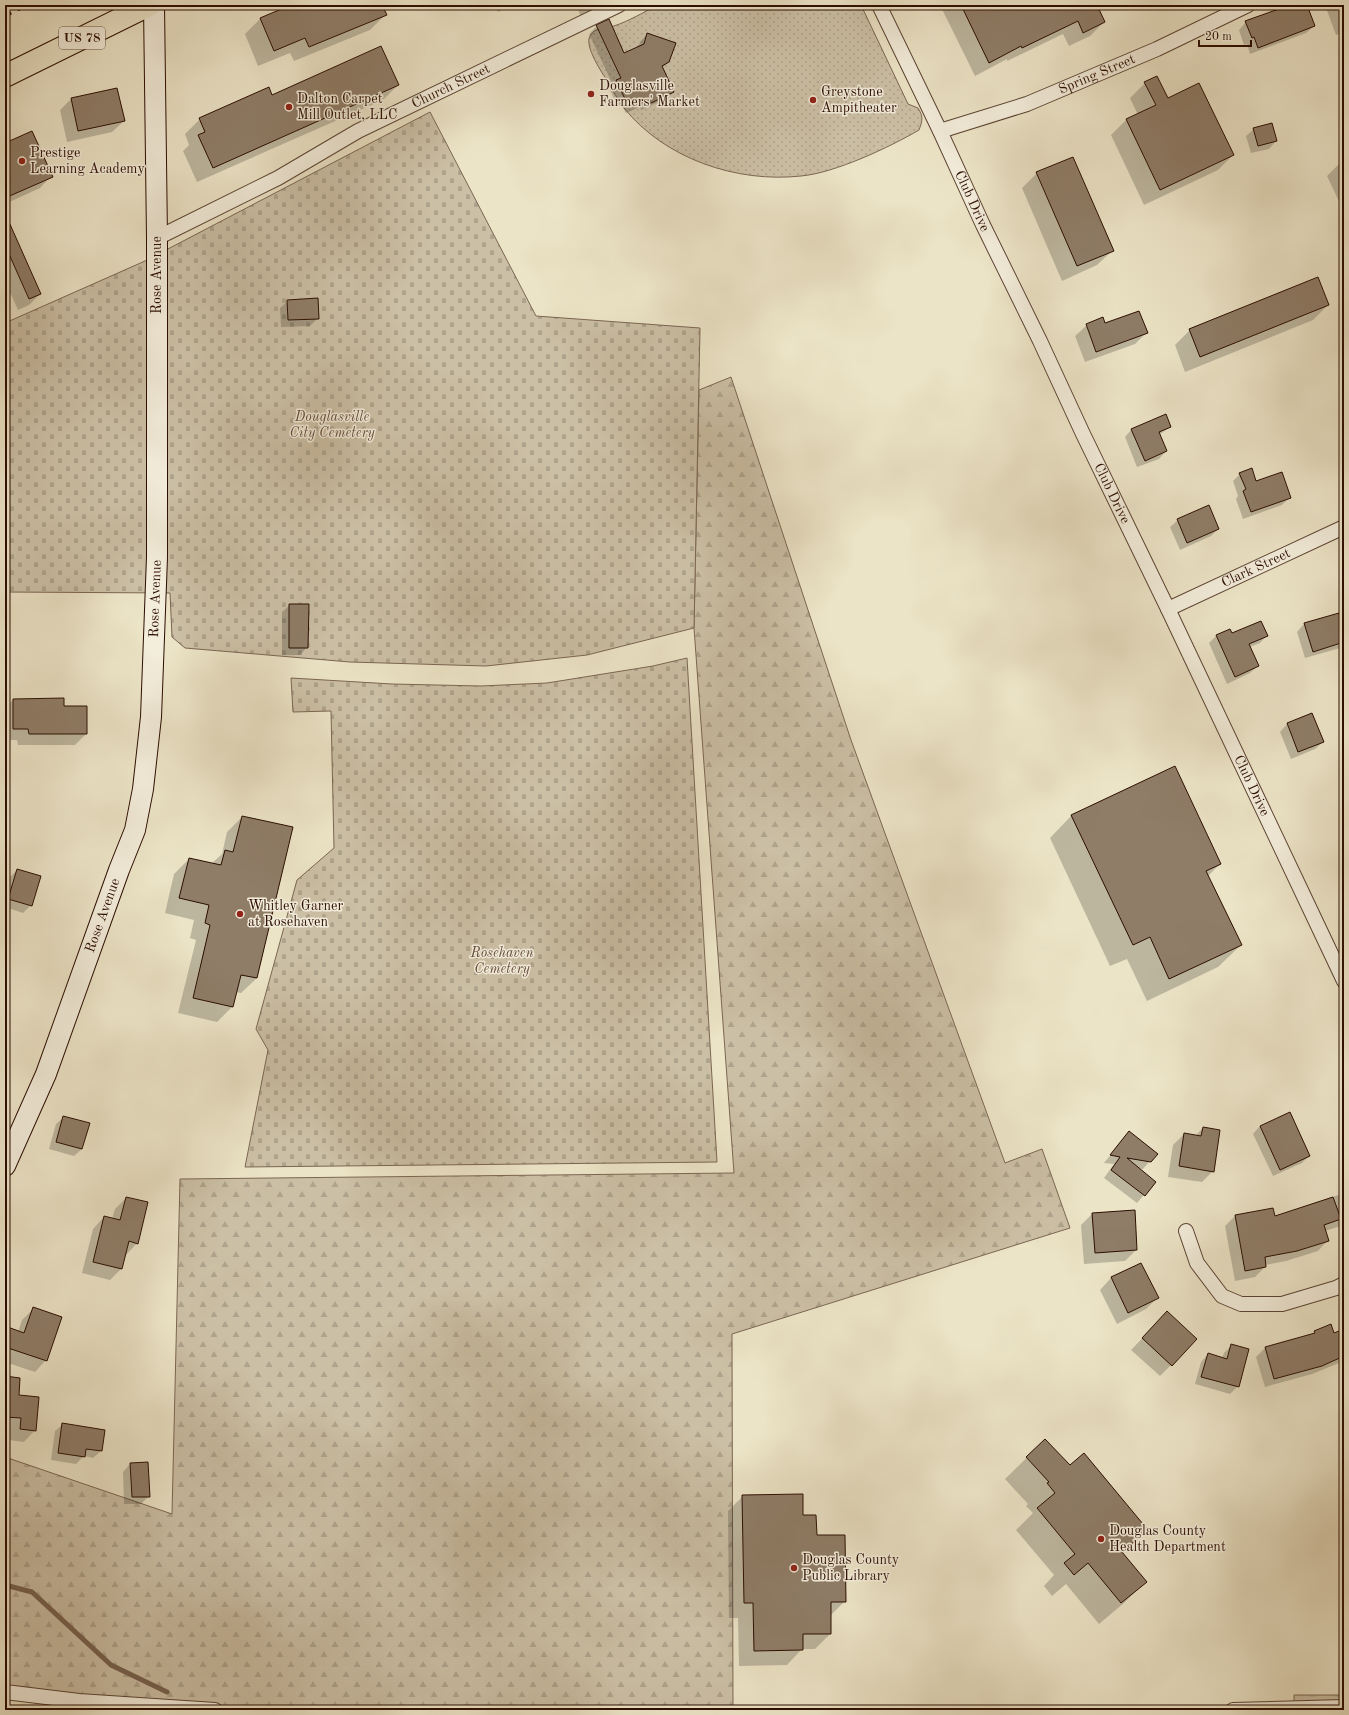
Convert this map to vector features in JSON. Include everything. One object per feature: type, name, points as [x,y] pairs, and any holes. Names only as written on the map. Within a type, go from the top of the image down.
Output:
[{"type":"main road","name":"US 78","points":[[5,76],[149,5]]},
{"type":"street","name":"Rose Avenue","points":[[5,1166],[46,1074],[119,870],[135,830],[143,789],[151,717],[157,557],[157,238],[154,5]]},
{"type":"street","name":"Church Street","points":[[157,238],[278,178],[358,131],[619,5]]},
{"type":"street","name":"Club Drive","points":[[879,5],[1083,434],[1168,608],[1344,981]]},
{"type":"street","name":"Spring Street","points":[[940,131],[1027,104],[1157,49],[1248,5]]},
{"type":"street","name":"Clark Street","points":[[1168,608],[1344,527]]},
{"type":"street","points":[[1186,1231],[1197,1263],[1222,1296],[1241,1304],[1282,1304],[1336,1288],[1344,1284]]},
{"type":"street","points":[[5,1692],[79,1701],[215,1710]]},
{"type":"street","points":[[1233,1710],[1344,1707]]},
{"type":"green space","points":[[658,5],[861,5],[908,104],[918,108],[920,111],[922,118],[919,130],[893,144],[846,165],[815,174],[801,176],[752,176],[704,164],[681,154],[660,141],[641,126],[624,108],[598,66],[589,46],[590,36],[595,31],[601,28],[620,24]]},
{"type":"green space","name":"Douglasville City Cemetery","points":[[430,112],[536,316],[700,328],[694,628],[587,655],[486,666],[350,662],[185,648],[172,637],[170,593],[5,592],[5,323],[145,261]]},
{"type":"green space","points":[[731,377],[851,740],[1005,1163],[1042,1149],[1070,1228],[732,1334],[733,1710],[192,1709],[5,1692],[5,1457],[172,1514],[180,1179],[734,1173],[694,628],[699,390]]},
{"type":"green space","name":"Rosehaven Cemetery","points":[[687,658],[717,1162],[245,1167],[268,1050],[256,1029],[297,880],[334,848],[331,711],[293,712],[291,678],[392,684],[481,686],[547,683],[653,666]]},
{"type":"green space","points":[[1294,1695],[1344,1695],[1344,1710],[1294,1710]]},
{"type":"building","points":[[291,5],[382,5],[387,15],[309,47],[305,38],[274,51],[260,18]]},
{"type":"building","points":[[587,5],[599,5],[589,10]]},
{"type":"building","points":[[961,5],[1097,5],[1105,22],[1083,33],[1078,21],[1022,48],[1021,46],[989,63]]},
{"type":"building","points":[[1290,5],[1307,5],[1315,26],[1258,48],[1245,21]]},
{"type":"building","points":[[609,19],[624,53],[644,44],[647,33],[676,43],[669,62],[662,66],[674,92],[649,104],[647,100],[634,107],[630,99],[626,101],[616,80],[621,78],[596,25]]},
{"type":"building","name":"Dalton Carpet Mill Outlet, LLC","points":[[381,46],[399,85],[213,168],[198,135],[205,132],[199,118],[269,87],[272,95]]},
{"type":"building","points":[[1157,76],[1168,98],[1199,83],[1234,155],[1160,190],[1126,119],[1156,105],[1144,82]]},
{"type":"building","points":[[117,88],[125,121],[78,131],[71,98]]},
{"type":"building","points":[[1272,123],[1277,141],[1258,146],[1253,128]]},
{"type":"building","points":[[32,131],[53,177],[5,198],[5,143]]},
{"type":"building","points":[[1073,157],[1114,251],[1077,266],[1036,172]]},
{"type":"building","points":[[5,213],[41,294],[29,299],[5,245]]},
{"type":"building","points":[[1318,277],[1329,305],[1200,357],[1189,329]]},
{"type":"building","points":[[318,298],[319,319],[288,320],[287,300]]},
{"type":"building","points":[[1139,311],[1148,333],[1096,352],[1086,324],[1103,317],[1105,323]]},
{"type":"building","points":[[1166,414],[1171,427],[1159,432],[1167,451],[1145,461],[1131,429]]},
{"type":"building","points":[[1252,468],[1256,481],[1282,472],[1291,498],[1251,512],[1243,491],[1246,489],[1239,473]]},
{"type":"building","points":[[1209,505],[1219,529],[1187,543],[1177,519]]},
{"type":"building","points":[[289,604],[309,604],[308,648],[289,648]]},
{"type":"building","points":[[1339,613],[1344,627],[1344,642],[1313,652],[1304,623]]},
{"type":"building","points":[[1261,621],[1268,636],[1249,644],[1259,666],[1235,677],[1216,635],[1230,629],[1232,633]]},
{"type":"building","points":[[64,698],[64,706],[87,706],[87,734],[29,734],[28,729],[13,729],[13,699]]},
{"type":"building","points":[[1312,713],[1324,742],[1298,752],[1287,723]]},
{"type":"building","points":[[1175,766],[1221,864],[1206,871],[1242,945],[1169,979],[1150,937],[1133,945],[1071,815]]},
{"type":"building","name":"Whitley Garner at Rosehaven","points":[[242,816],[293,827],[257,978],[241,975],[233,1007],[193,998],[210,925],[205,923],[209,905],[179,898],[189,858],[221,865],[225,850],[233,852]]},
{"type":"building","points":[[17,869],[41,876],[32,906],[8,899]]},
{"type":"building","points":[[1290,1112],[1310,1156],[1280,1170],[1260,1126]]},
{"type":"building","points":[[63,1116],[90,1123],[82,1149],[56,1142]]},
{"type":"building","points":[[1203,1127],[1220,1130],[1214,1172],[1179,1166],[1184,1133],[1201,1136]]},
{"type":"building","points":[[1129,1131],[1158,1154],[1151,1162],[1127,1158],[1156,1182],[1145,1196],[1111,1170],[1120,1157],[1110,1155]]},
{"type":"building","points":[[126,1197],[148,1202],[138,1244],[129,1241],[122,1269],[93,1262],[104,1216],[120,1220]]},
{"type":"building","points":[[1333,1197],[1341,1219],[1324,1225],[1329,1241],[1297,1251],[1265,1257],[1266,1267],[1245,1271],[1235,1215],[1273,1208],[1275,1216]]},
{"type":"building","points":[[1135,1210],[1137,1250],[1095,1253],[1092,1213]]},
{"type":"building","points":[[1141,1263],[1159,1298],[1128,1313],[1111,1277]]},
{"type":"building","points":[[33,1307],[62,1317],[47,1361],[5,1347],[5,1326],[24,1333]]},
{"type":"building","points":[[1167,1311],[1197,1339],[1172,1366],[1142,1338]]},
{"type":"building","points":[[1331,1324],[1334,1333],[1344,1329],[1344,1356],[1322,1366],[1274,1379],[1265,1347],[1315,1333],[1314,1331]]},
{"type":"building","points":[[1231,1344],[1249,1349],[1239,1387],[1201,1377],[1208,1353],[1227,1359]]},
{"type":"building","points":[[5,1376],[20,1378],[19,1395],[39,1397],[36,1431],[20,1429],[21,1418],[5,1417]]},
{"type":"building","points":[[62,1423],[105,1430],[102,1451],[86,1449],[85,1457],[58,1453]]},
{"type":"building","points":[[1045,1439],[1070,1465],[1084,1453],[1148,1530],[1122,1552],[1147,1582],[1121,1603],[1088,1563],[1074,1575],[1064,1563],[1075,1554],[1037,1508],[1055,1493],[1047,1483],[1049,1482],[1026,1457]]},
{"type":"building","points":[[148,1462],[150,1497],[132,1497],[130,1463]]},
{"type":"building","name":"Douglas County Public Library","points":[[803,1494],[803,1515],[816,1515],[817,1535],[845,1535],[846,1602],[831,1602],[831,1634],[803,1634],[803,1650],[754,1651],[753,1603],[744,1603],[742,1495]]},
{"type":"waterway","points":[[5,1585],[32,1592],[111,1665],[167,1692]]},
{"type":"railway","points":[[5,16],[28,5]]},
{"type":"place","name":"Douglasville Farmers' Market","points":[[591,94]]},
{"type":"place","name":"Greystone Ampitheater","points":[[813,100]]},
{"type":"place","name":"Dalton Carpet Mill Outlet, LLC","points":[[289,107]]},
{"type":"place","name":"Prestige Learning Academy","points":[[22,161]]},
{"type":"place","name":"Whitley Garner at Rosehaven","points":[[240,914]]},
{"type":"place","name":"Douglas County Health Department","points":[[1101,1539]]},
{"type":"place","name":"Douglas County Public Library","points":[[794,1568]]}]
